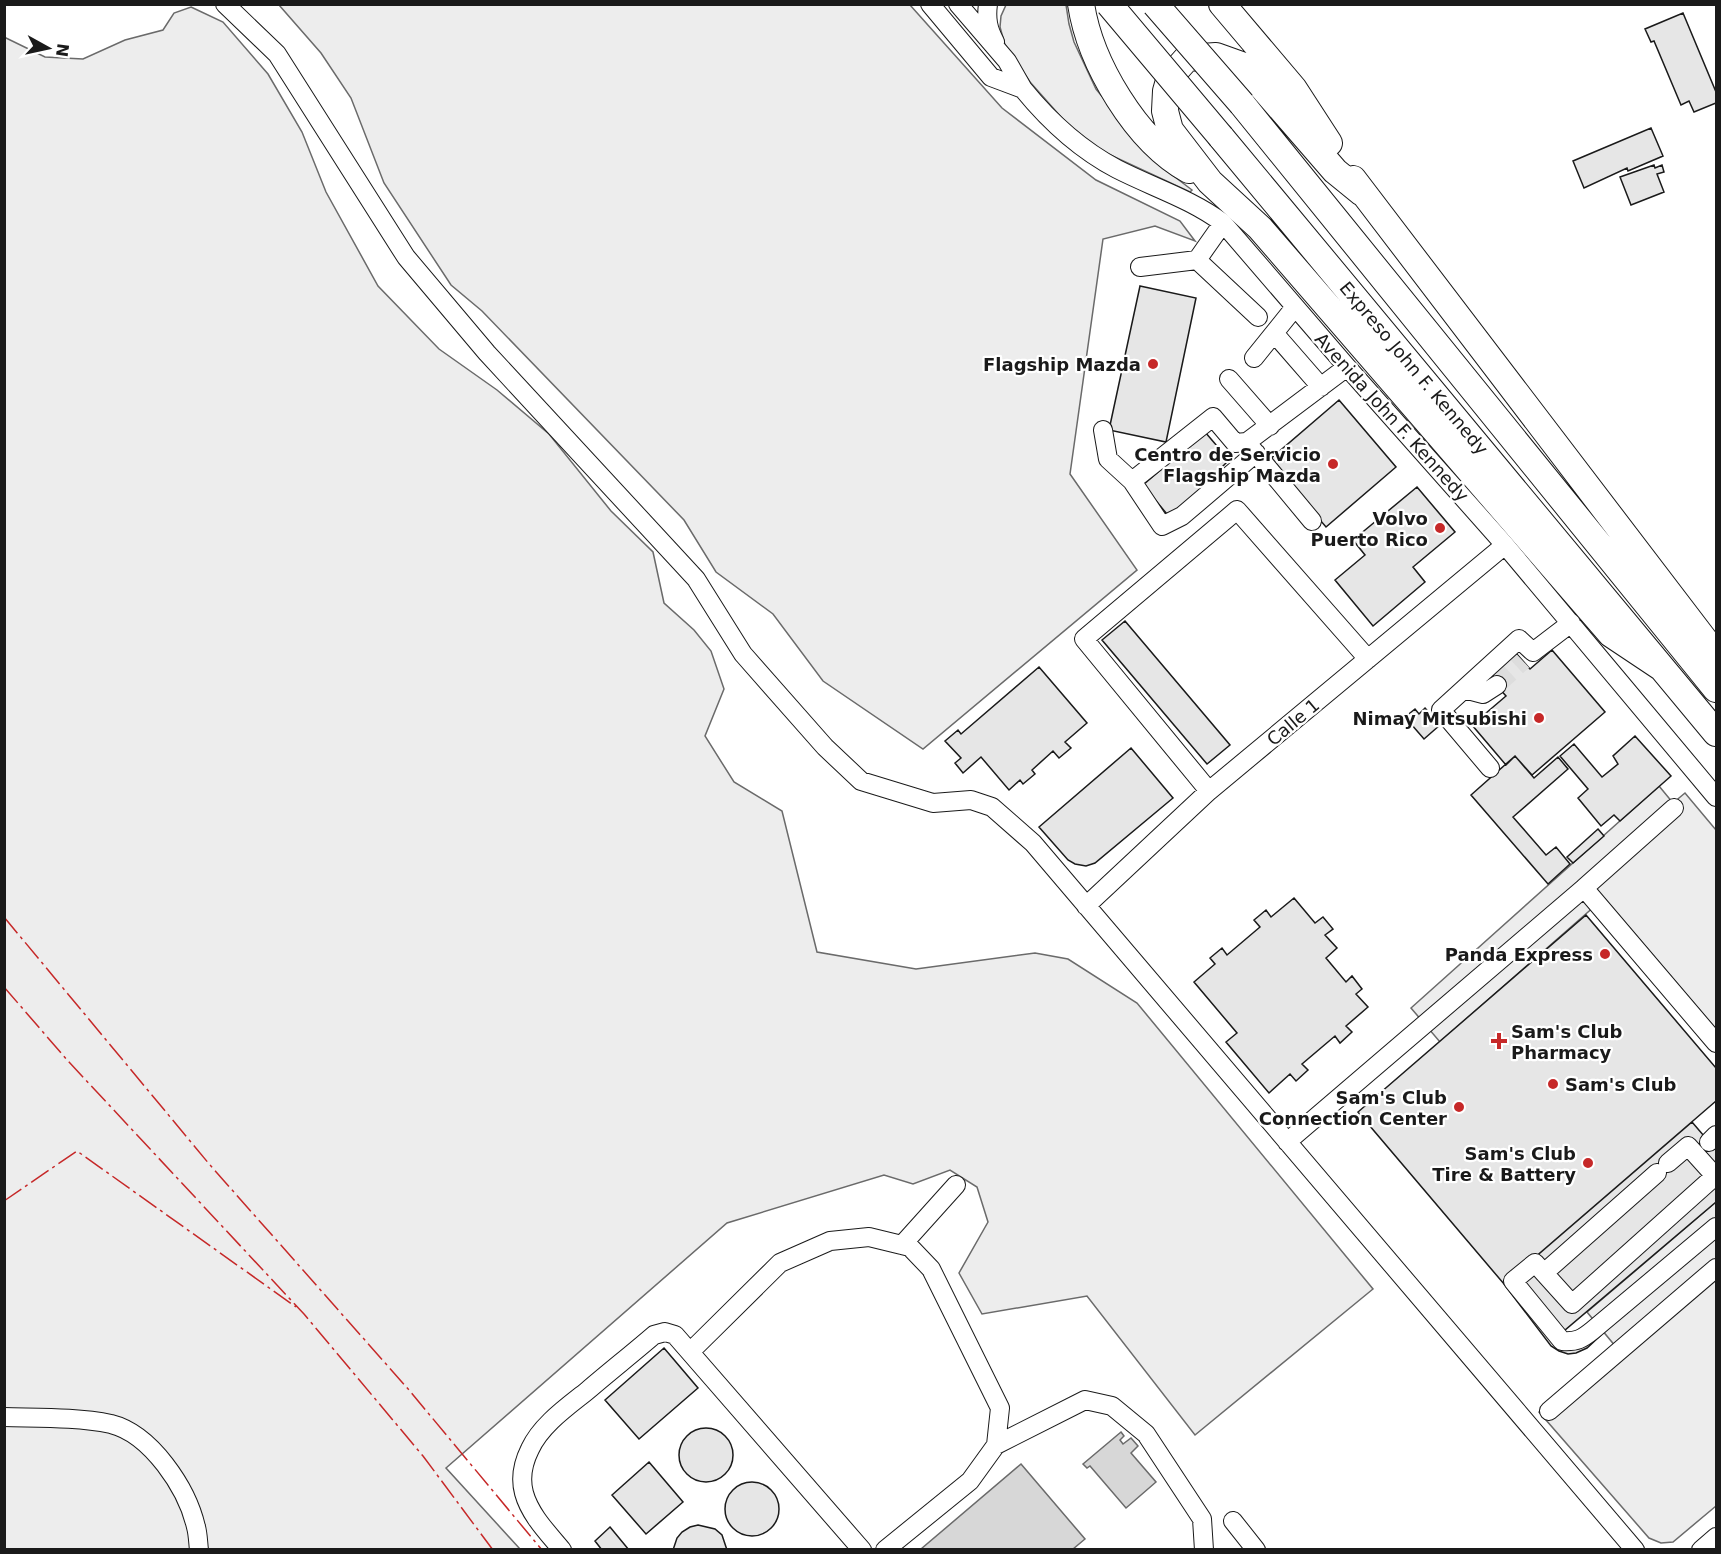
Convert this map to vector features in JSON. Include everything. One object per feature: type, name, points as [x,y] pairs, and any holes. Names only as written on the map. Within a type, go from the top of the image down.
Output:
[{"type":"highway","points":[[1081,4],[1086,32],[1118,98],[1154,142],[1177,163],[1210,182]]},
{"type":"highway","name":"Expreso John F. Kennedy","points":[[1109,4],[1716,733]]},
{"type":"highway","name":"Expreso John F. Kennedy","points":[[1155,4],[1242,104],[1716,689]]},
{"type":"highway","points":[[1222,4],[1294,89],[1362,193],[1537,418],[1716,655]]},
{"type":"highway","points":[[1362,193],[1335,171],[1244,66],[1216,56],[1187,58],[1170,77],[1165,111],[1170,130],[1210,182],[1260,228],[1611,634],[1662,668]]},
{"type":"street","points":[[225,4],[277,54],[406,257],[487,353],[696,579],[743,654],[825,747],[861,781],[933,803],[971,800],[992,807],[1033,843],[1635,1550]]},
{"type":"street","name":"Avenida John F. Kennedy","points":[[930,4],[991,77],[1023,89]]},
{"type":"street","points":[[988,4],[987,16],[990,32],[1007,62]]},
{"type":"street","points":[[960,5],[982,66]]},
{"type":"street","name":"Avenida John F. Kennedy","points":[[960,5],[1007,62],[1023,89],[1085,150],[1118,169],[1183,199],[1223,223],[1347,368],[1505,544],[1716,797]]},
{"type":"street","points":[[1140,267],[1197,260],[1223,223]]},
{"type":"street","points":[[1197,260],[1258,317]]},
{"type":"street","points":[[1254,358],[1295,307]]},
{"type":"street","points":[[1274,333],[1321,387]]},
{"type":"street","points":[[1103,430],[1108,459],[1132,481],[1162,526],[1182,516],[1252,448],[1270,426],[1347,368]]},
{"type":"street","points":[[1229,379],[1270,426]]},
{"type":"street","points":[[1132,481],[1213,417],[1235,442],[1252,448],[1312,521]]},
{"type":"street","points":[[1209,791],[1084,639],[1237,510],[1368,659]]},
{"type":"street","name":"Calle 1","points":[[1086,906],[1209,791],[1505,544]]},
{"type":"street","points":[[1490,768],[1441,710],[1519,639],[1528,657],[1571,623]]},
{"type":"street","points":[[1464,689],[1483,694],[1497,685]]},
{"type":"street","points":[[1287,1142],[1674,808]]},
{"type":"street","points":[[1584,888],[1716,1043]]},
{"type":"street","points":[[1545,1272],[1688,1146],[1715,1176],[1572,1304],[1535,1263],[1513,1281],[1562,1341],[1575,1342],[1581,1340],[1716,1227]]},
{"type":"street","points":[[902,1245],[956,1185]]},
{"type":"street","points":[[690,1352],[780,1263],[830,1241],[869,1237],[910,1247],[931,1269],[999,1408],[996,1444]]},
{"type":"street","points":[[1550,1411],[1716,1268]]},
{"type":"street","points":[[562,1550],[531,1510],[524,1495],[523,1466],[530,1447],[540,1433],[563,1410],[654,1335],[665,1332],[675,1335],[862,1550]]},
{"type":"street","points":[[885,1550],[970,1481],[996,1444],[1085,1400],[1112,1406],[1146,1434],[1202,1519],[1204,1550]]},
{"type":"street","points":[[4,1417],[59,1419],[112,1425],[136,1436],[158,1456],[180,1485],[196,1526],[199,1550]]},
{"type":"street","points":[[1233,1521],[1256,1550]]},
{"type":"street","points":[[1701,1550],[1716,1537]]},
{"type":"shaded area","points":[[279,5],[910,5],[1002,108],[1096,180],[1180,221],[1195,241],[1155,226],[1103,239],[1070,474],[1137,570],[923,749],[823,681],[773,614],[716,572],[684,520],[482,311],[451,285],[384,183],[351,98],[321,53]]},
{"type":"shaded area","points":[[1006,5],[1066,5],[1074,42],[1096,89],[1142,145],[1171,174],[1192,190],[1190,192],[1106,153],[1082,138],[1061,117],[1030,82],[1005,45],[1000,27],[1001,16]]},
{"type":"shaded area","points":[[191,7],[223,22],[268,74],[302,132],[326,192],[378,286],[439,349],[497,390],[549,434],[611,511],[653,552],[664,603],[694,630],[711,651],[724,689],[705,736],[734,782],[782,811],[817,952],[916,969],[1035,953],[1068,959],[1137,1003],[1373,1289],[1195,1435],[1087,1296],[982,1314],[959,1273],[988,1222],[977,1187],[950,1170],[913,1184],[884,1175],[727,1223],[446,1468],[520,1549],[5,1549],[4,37],[45,57],[83,59],[125,40],[163,30],[174,13]]},
{"type":"shaded area","points":[[1659,786],[1673,803],[1685,793],[1716,830],[1716,1029],[1604,898],[1440,1042],[1411,1008]]},
{"type":"shaded area","points":[[1716,1202],[1716,1506],[1673,1542],[1661,1543],[1649,1538],[1539,1412],[1616,1347],[1587,1312]]},
{"type":"shaded area","points":[[1121,1432],[1124,1436],[1120,1440],[1123,1444],[1131,1438],[1138,1446],[1131,1453],[1156,1482],[1126,1508],[1090,1466],[1087,1468],[1083,1464]]},
{"type":"shaded area","points":[[1021,1464],[1085,1539],[1073,1549],[921,1549]]},
{"type":"building","points":[[1683,13],[1716,92],[1716,103],[1694,112],[1689,101],[1681,105],[1654,41],[1651,42],[1645,29]]},
{"type":"building","points":[[1651,128],[1663,156],[1628,171],[1627,168],[1584,188],[1573,161]]},
{"type":"building","points":[[1654,165],[1655,168],[1662,165],[1664,172],[1657,174],[1664,192],[1631,205],[1620,177]]},
{"type":"building","name":"Flagship Mazda","points":[[1140,286],[1196,298],[1166,442],[1109,430]]},
{"type":"building","name":"Centro de Servicio Flagship Mazda","points":[[1339,400],[1396,467],[1326,527],[1269,460]]},
{"type":"building","points":[[1205,432],[1229,460],[1222,467],[1226,472],[1171,519],[1143,485]]},
{"type":"building","points":[[1417,487],[1455,532],[1413,567],[1425,582],[1373,626],[1335,580],[1365,555],[1353,540]]},
{"type":"building","points":[[1125,621],[1230,745],[1207,764],[1102,640]]},
{"type":"building","name":"Nimay Mitsubishi","points":[[1552,650],[1605,712],[1532,775],[1515,756],[1506,765],[1472,725],[1506,696],[1488,676],[1515,652],[1530,669]]},
{"type":"building","points":[[1039,667],[1087,723],[1065,742],[1071,748],[1059,758],[1053,751],[1032,770],[1035,774],[1023,784],[1020,780],[1009,790],[981,757],[963,773],[955,763],[961,758],[945,741],[958,730],[961,734]]},
{"type":"building","points":[[1425,708],[1440,725],[1424,739],[1405,717],[1415,709],[1419,714]]},
{"type":"building","points":[[1635,736],[1671,776],[1620,821],[1614,815],[1601,826],[1578,798],[1588,789],[1560,756],[1574,744],[1602,777],[1618,764],[1613,756]]},
{"type":"building","points":[[1131,748],[1173,798],[1095,863],[1086,866],[1075,864],[1068,860],[1039,827]]},
{"type":"building","points":[[1515,756],[1534,778],[1558,757],[1568,769],[1513,817],[1546,855],[1556,847],[1570,864],[1548,884],[1471,795]]},
{"type":"building","points":[[1598,829],[1604,836],[1573,863],[1567,857]]},
{"type":"building","points":[[1294,898],[1315,923],[1323,917],[1333,929],[1325,935],[1337,948],[1326,958],[1346,982],[1352,976],[1362,989],[1356,994],[1368,1007],[1346,1026],[1352,1032],[1340,1043],[1335,1036],[1302,1064],[1308,1070],[1296,1081],[1290,1074],[1269,1093],[1226,1042],[1237,1033],[1194,982],[1215,964],[1210,958],[1222,948],[1227,955],[1260,927],[1254,920],[1266,910],[1271,917]]},
{"type":"building","name":"Sam's Club","points":[[1586,915],[1716,1068],[1716,1101],[1504,1284],[1358,1112]]},
{"type":"building","points":[[1692,1122],[1716,1150],[1716,1202],[1564,1331],[1570,1335],[1600,1336],[1587,1348],[1576,1353],[1568,1354],[1559,1351],[1551,1346],[1504,1284]]},
{"type":"building","points":[[664,1348],[698,1388],[639,1439],[605,1400]]},
{"type":"building","points":[[701,1428],[711,1428],[721,1432],[729,1440],[733,1455],[729,1470],[721,1478],[711,1482],[701,1482],[691,1478],[683,1470],[679,1460],[679,1450],[683,1440],[691,1432]]},
{"type":"building","points":[[649,1462],[683,1502],[646,1534],[612,1495]]},
{"type":"building","points":[[747,1482],[757,1482],[767,1486],[775,1494],[779,1509],[775,1524],[767,1532],[757,1536],[747,1536],[737,1532],[729,1524],[725,1514],[725,1504],[729,1494],[737,1486]]},
{"type":"building","points":[[698,1525],[715,1529],[722,1535],[727,1550],[673,1550],[682,1532]]},
{"type":"building","points":[[610,1527],[629,1550],[602,1550],[595,1541]]},
{"type":"tunnel","points":[[1497,685],[1523,661]]},
{"type":"power","points":[[4,917],[210,1165],[409,1390],[542,1550]]},
{"type":"power","points":[[4,987],[68,1061],[304,1314],[423,1456],[493,1550]]},
{"type":"power","points":[[4,1201],[77,1151],[296,1307]]},
{"type":"place","name":"Flagship Mazda","points":[[1153,364]]},
{"type":"place","name":"Centro de Servicio Flagship Mazda","points":[[1333,464]]},
{"type":"place","name":"Volvo Puerto Rico","points":[[1440,528]]},
{"type":"place","name":"Nimay Mitsubishi","points":[[1539,718]]},
{"type":"place","name":"Panda Express","points":[[1605,954]]},
{"type":"place","name":"Sam's Club Pharmacy","points":[[1499,1041]]},
{"type":"place","name":"Sam's Club","points":[[1553,1084]]},
{"type":"place","name":"Sam's Club Connection Center","points":[[1459,1107]]},
{"type":"place","name":"Sam's Club Tire & Battery","points":[[1588,1163]]}]
